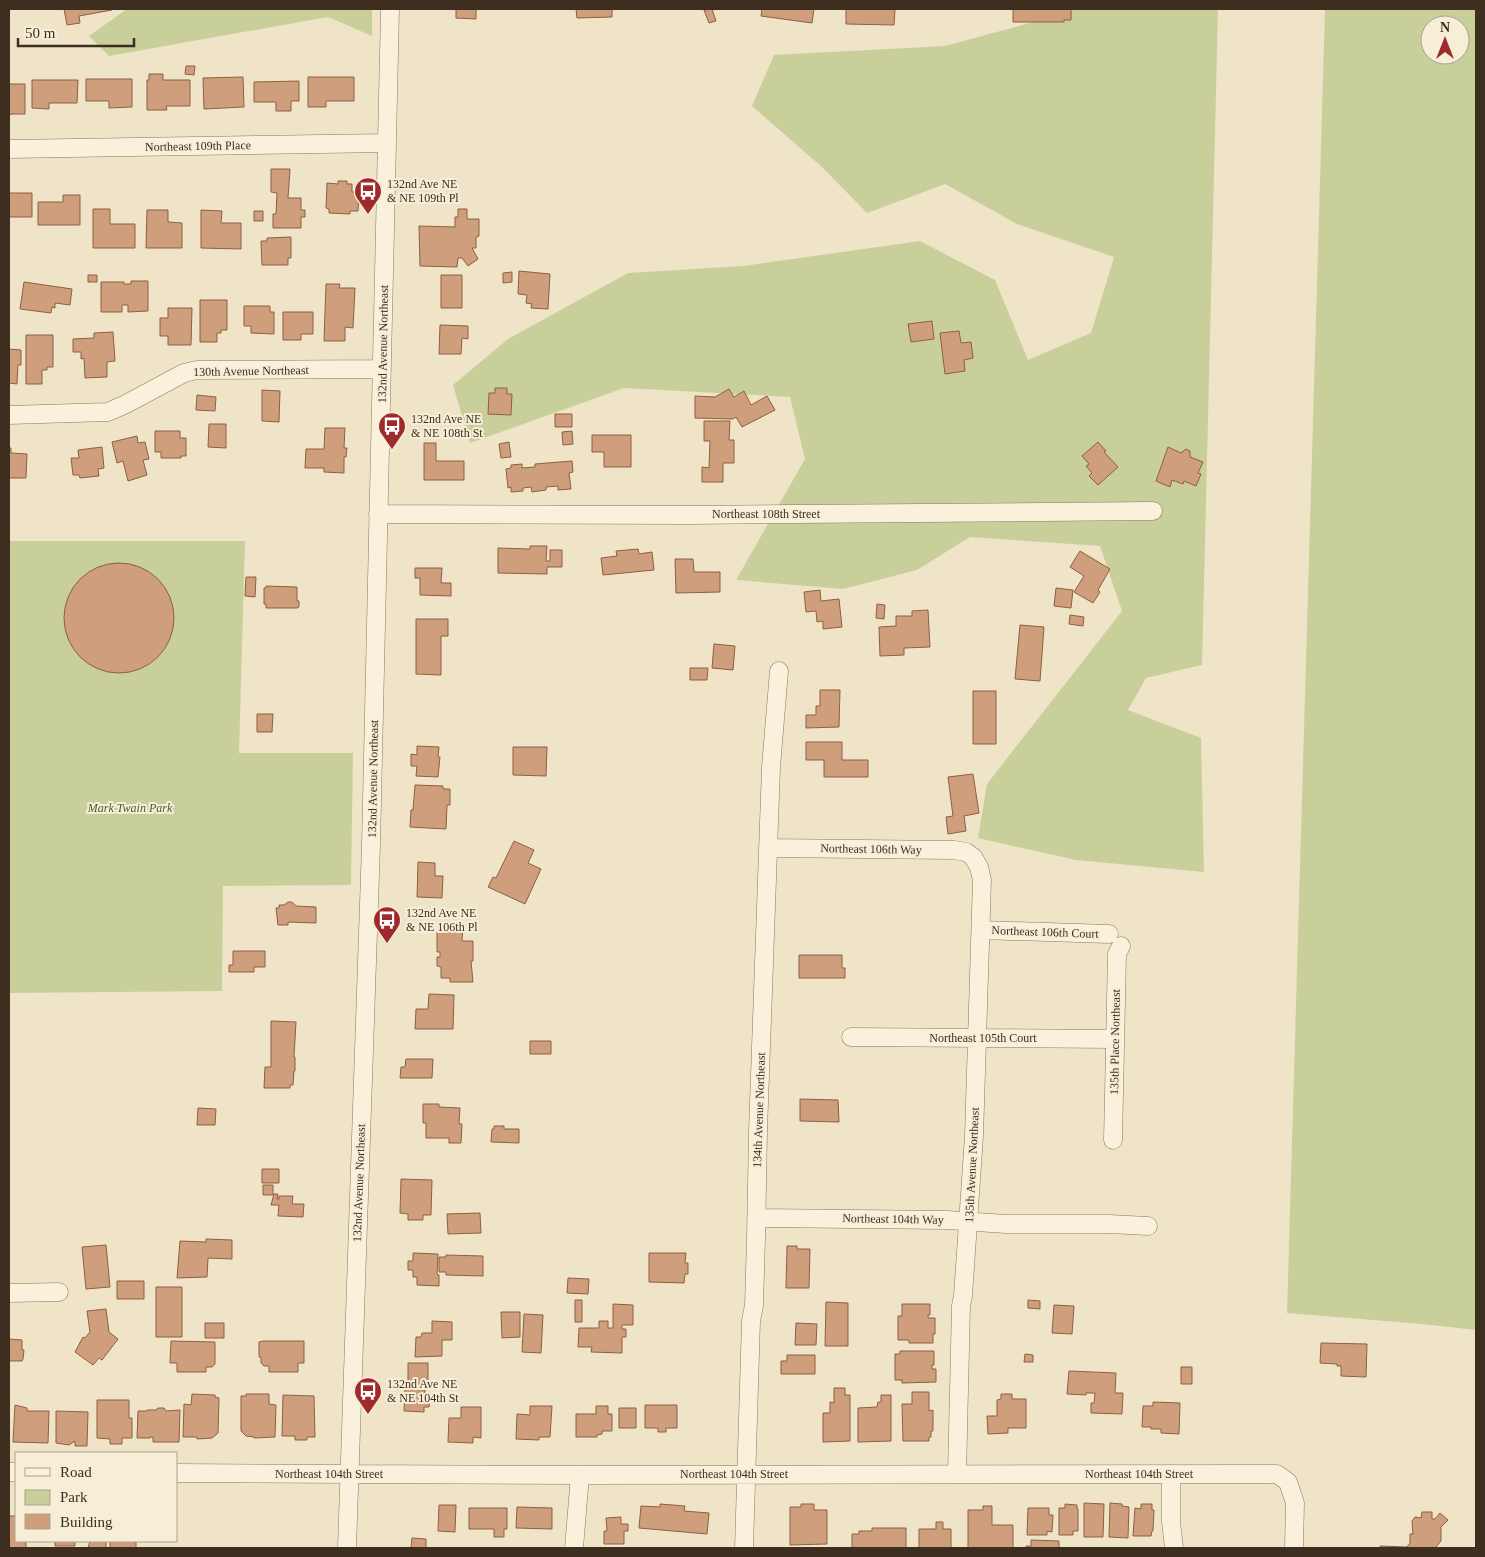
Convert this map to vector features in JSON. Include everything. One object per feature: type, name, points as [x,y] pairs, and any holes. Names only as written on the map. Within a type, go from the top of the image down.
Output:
[{"type":"street","name":"132nd Avenue Northeast","points":[[347,1548],[348,1474],[371,855],[390,9]]},
{"type":"street","name":"Northeast 109th Place","points":[[9,149],[387,143]]},
{"type":"street","name":"130th Avenue Northeast","points":[[9,415],[108,412],[184,373],[197,370],[382,369]]},
{"type":"street","name":"Northeast 108th Street","points":[[378,514],[689,515],[1153,511]]},
{"type":"street","name":"134th Avenue Northeast","points":[[744,1548],[751,1321],[754,1304],[757,1218],[758,1121],[770,767],[779,671]]},
{"type":"street","name":"Northeast 106th Way","points":[[768,848],[954,850],[966,852],[972,857]]},
{"type":"street","name":"135th Avenue Northeast","points":[[957,1474],[961,1306],[964,1296],[969,1221],[982,880],[979,868],[972,857]]},
{"type":"street","name":"Northeast 106th Court","points":[[980,930],[1109,934]]},
{"type":"street","name":"135th Place Northeast","points":[[1113,1140],[1117,954],[1122,946]]},
{"type":"street","name":"Northeast 105th Court","points":[[851,1037],[1115,1039]]},
{"type":"street","name":"Northeast 104th Way","points":[[757,1218],[1148,1226]]},
{"type":"street","points":[[9,1293],[58,1292]]},
{"type":"street","name":"Northeast 104th Street","points":[[178,1473],[580,1475],[746,1473],[1277,1474],[1288,1482],[1295,1503],[1294,1548]]},
{"type":"street","points":[[1171,1474],[1170,1522],[1174,1548]]},
{"type":"street","points":[[574,1548],[580,1475]]},
{"type":"green space","points":[[127,9],[372,9],[372,36],[328,17],[109,56],[89,36]]},
{"type":"green space","points":[[1059,9],[1218,9],[1202,665],[1146,678],[1128,710],[1201,738],[1204,872],[1076,860],[978,838],[987,784],[1122,611],[1100,546],[970,537],[917,570],[843,589],[736,580],[805,459],[790,397],[624,388],[470,443],[453,385],[508,339],[628,273],[743,266],[920,241],[995,280],[1028,360],[1091,333],[1114,257],[1017,224],[945,184],[867,213],[822,167],[752,106],[774,55],[945,46],[1059,15]]},
{"type":"green space","points":[[1325,9],[1476,9],[1476,1330],[1287,1313]]},
{"type":"green space","name":"Mark Twain Park","points":[[9,541],[245,541],[239,753],[353,753],[351,885],[223,886],[222,991],[9,993]]},
{"type":"building","points":[[64,9],[112,10],[79,16],[80,23],[67,25]]},
{"type":"building","points":[[456,9],[476,9],[476,19],[456,18]]},
{"type":"building","points":[[576,9],[612,9],[612,17],[577,18]]},
{"type":"building","points":[[712,9],[716,21],[709,23],[704,10]]},
{"type":"building","points":[[762,9],[814,9],[812,23],[761,16]]},
{"type":"building","points":[[846,9],[895,9],[894,25],[846,24]]},
{"type":"building","points":[[1013,9],[1071,9],[1071,20],[1064,20],[1064,22],[1013,22]]},
{"type":"building","points":[[186,66],[195,66],[194,75],[185,74]]},
{"type":"building","points":[[149,74],[163,74],[163,80],[190,80],[190,106],[166,106],[167,110],[147,110],[147,80],[149,80]]},
{"type":"building","points":[[243,77],[244,107],[204,109],[203,78]]},
{"type":"building","points":[[308,77],[354,77],[354,101],[326,101],[326,107],[308,107]]},
{"type":"building","points":[[86,79],[132,79],[132,107],[109,108],[109,101],[86,101]]},
{"type":"building","points":[[32,80],[78,80],[77,103],[49,103],[49,109],[32,108]]},
{"type":"building","points":[[299,81],[299,101],[291,101],[291,111],[276,111],[276,102],[254,102],[254,82]]},
{"type":"building","points":[[9,84],[25,84],[25,114],[11,114],[9,116]]},
{"type":"building","points":[[271,169],[290,169],[288,198],[301,198],[301,210],[305,210],[305,217],[301,217],[301,228],[273,228],[273,214],[276,214],[277,193],[271,192]]},
{"type":"building","points":[[338,181],[347,181],[347,184],[352,184],[352,192],[359,192],[358,211],[350,211],[350,214],[329,213],[329,209],[326,208],[327,183],[338,184]]},
{"type":"building","points":[[9,193],[32,193],[32,217],[9,217]]},
{"type":"building","points":[[63,195],[80,195],[80,225],[38,225],[38,202],[63,202]]},
{"type":"building","points":[[93,209],[110,209],[110,224],[135,224],[135,248],[93,248]]},
{"type":"building","points":[[458,209],[467,209],[467,219],[479,219],[479,236],[476,237],[476,248],[472,248],[478,259],[468,266],[462,258],[458,258],[457,267],[420,266],[419,226],[455,227],[455,217],[458,217]]},
{"type":"building","points":[[147,210],[168,210],[168,222],[182,223],[182,248],[146,248]]},
{"type":"building","points":[[201,210],[222,211],[221,223],[241,223],[241,249],[201,248]]},
{"type":"building","points":[[254,211],[263,211],[263,221],[254,221]]},
{"type":"building","points":[[291,237],[291,258],[288,258],[288,265],[262,265],[261,241],[267,241],[267,238]]},
{"type":"building","points":[[519,271],[550,274],[548,309],[531,308],[532,304],[526,303],[527,295],[518,294]]},
{"type":"building","points":[[512,272],[512,282],[503,283],[503,273]]},
{"type":"building","points":[[88,275],[97,275],[97,282],[88,282]]},
{"type":"building","points":[[441,275],[462,275],[462,308],[441,308]]},
{"type":"building","points":[[131,281],[148,281],[148,311],[128,312],[128,305],[122,305],[122,312],[101,312],[101,282],[124,282],[124,284],[131,284]]},
{"type":"building","points":[[24,282],[72,289],[70,305],[55,303],[55,308],[52,307],[51,313],[20,309]]},
{"type":"building","points":[[326,284],[340,284],[339,288],[355,288],[353,328],[345,327],[345,341],[324,341]]},
{"type":"building","points":[[200,300],[227,300],[227,330],[221,330],[221,333],[217,333],[217,342],[200,342]]},
{"type":"building","points":[[244,306],[270,306],[270,312],[274,312],[274,334],[251,333],[251,326],[244,326]]},
{"type":"building","points":[[168,308],[192,308],[191,345],[168,345],[168,336],[160,336],[160,318],[168,318]]},
{"type":"building","points":[[283,312],[313,312],[313,334],[301,334],[301,340],[283,340]]},
{"type":"building","points":[[932,321],[934,339],[911,342],[908,324]]},
{"type":"building","points":[[440,325],[468,326],[468,339],[462,338],[461,354],[439,354]]},
{"type":"building","points":[[959,331],[961,343],[971,342],[973,358],[964,360],[965,371],[945,374],[940,333]]},
{"type":"building","points":[[113,332],[115,361],[107,362],[107,377],[85,378],[84,358],[81,359],[81,352],[73,352],[73,339],[94,338],[94,333]]},
{"type":"building","points":[[26,335],[53,335],[53,367],[47,367],[47,370],[42,370],[42,384],[26,384]]},
{"type":"building","points":[[9,349],[21,350],[21,365],[18,365],[17,384],[9,383]]},
{"type":"building","points":[[495,388],[507,388],[507,394],[512,394],[511,415],[488,414],[489,393],[495,393]]},
{"type":"building","points":[[729,389],[734,397],[744,391],[751,405],[767,396],[775,410],[742,427],[736,417],[733,419],[695,418],[695,396],[715,397]]},
{"type":"building","points":[[262,390],[280,391],[279,422],[262,421]]},
{"type":"building","points":[[197,395],[216,397],[215,411],[196,410]]},
{"type":"building","points":[[555,414],[572,414],[572,427],[555,427]]},
{"type":"building","points":[[704,421],[730,421],[729,440],[734,440],[734,463],[723,463],[723,482],[702,482],[702,467],[709,468],[710,441],[704,441]]},
{"type":"building","points":[[209,424],[226,424],[226,448],[208,447]]},
{"type":"building","points":[[325,428],[345,428],[344,448],[347,448],[346,457],[344,457],[344,473],[324,472],[324,468],[305,468],[306,449],[324,449]]},
{"type":"building","points":[[155,431],[180,431],[180,438],[186,438],[186,456],[181,456],[181,458],[161,458],[161,452],[155,452]]},
{"type":"building","points":[[572,431],[573,444],[563,445],[562,432]]},
{"type":"building","points":[[592,435],[631,435],[631,467],[604,467],[604,452],[592,452]]},
{"type":"building","points":[[137,436],[138,443],[145,442],[149,459],[143,460],[147,475],[128,481],[123,461],[117,463],[112,442]]},
{"type":"building","points":[[509,442],[511,457],[501,458],[499,444]]},
{"type":"building","points":[[1098,442],[1106,451],[1104,452],[1118,467],[1098,485],[1089,476],[1092,473],[1086,466],[1089,464],[1082,456]]},
{"type":"building","points":[[424,443],[436,443],[436,461],[464,461],[464,480],[424,480]]},
{"type":"building","points":[[102,447],[104,468],[98,469],[99,476],[80,478],[79,475],[73,475],[71,458],[79,458],[78,450]]},
{"type":"building","points":[[1168,447],[1181,453],[1186,449],[1190,451],[1190,457],[1203,462],[1198,473],[1201,474],[1196,486],[1184,481],[1183,484],[1172,480],[1170,487],[1156,481]]},
{"type":"building","points":[[9,448],[11,448],[11,453],[27,454],[26,478],[9,478]]},
{"type":"building","points":[[572,461],[573,472],[569,473],[571,489],[558,490],[558,486],[546,487],[546,490],[532,492],[531,487],[523,488],[523,491],[511,492],[511,487],[508,488],[506,469],[511,468],[511,465],[522,464],[522,468],[535,467],[535,464]]},
{"type":"building","points":[[530,546],[547,546],[546,561],[550,561],[550,550],[562,550],[562,567],[547,567],[547,574],[498,573],[498,548],[530,549]]},
{"type":"building","points":[[638,549],[639,554],[652,552],[654,570],[603,575],[601,558],[617,556],[616,551]]},
{"type":"building","points":[[1080,551],[1110,569],[1093,603],[1074,592],[1084,576],[1070,567]]},
{"type":"building","points":[[675,559],[693,559],[694,572],[720,572],[720,592],[676,593]]},
{"type":"building","points":[[119,563],[140,567],[158,579],[170,597],[174,618],[170,639],[158,657],[140,669],[119,673],[98,669],[80,657],[68,639],[64,618],[68,597],[80,579],[98,567]]},
{"type":"building","points":[[415,568],[442,568],[441,583],[451,583],[451,596],[420,595],[420,578],[415,578]]},
{"type":"building","points":[[246,577],[256,577],[255,597],[245,596]]},
{"type":"building","points":[[266,586],[297,587],[299,607],[266,608],[266,604],[264,604],[264,588]]},
{"type":"building","points":[[1056,588],[1073,590],[1071,608],[1054,606]]},
{"type":"building","points":[[820,590],[821,601],[839,599],[842,627],[823,629],[823,621],[817,622],[816,611],[806,612],[804,592]]},
{"type":"building","points":[[877,604],[885,605],[884,619],[876,618]]},
{"type":"building","points":[[928,610],[930,647],[904,648],[904,655],[880,656],[879,627],[896,626],[896,616],[912,616],[912,611]]},
{"type":"building","points":[[1070,615],[1084,617],[1083,626],[1069,624]]},
{"type":"building","points":[[416,619],[448,619],[448,636],[441,636],[441,675],[416,674]]},
{"type":"building","points":[[1020,625],[1044,627],[1040,681],[1015,679]]},
{"type":"building","points":[[714,644],[735,646],[733,670],[712,668]]},
{"type":"building","points":[[690,668],[708,668],[707,680],[690,680]]},
{"type":"building","points":[[820,690],[840,690],[839,727],[806,728],[806,715],[816,715],[816,706],[820,706]]},
{"type":"building","points":[[973,691],[996,691],[996,744],[973,744]]},
{"type":"building","points":[[257,714],[273,714],[272,732],[257,732]]},
{"type":"building","points":[[806,742],[842,742],[842,760],[868,760],[868,777],[824,777],[824,760],[806,760]]},
{"type":"building","points":[[417,746],[439,747],[438,777],[416,776],[417,766],[411,766],[411,754],[417,755]]},
{"type":"building","points":[[513,747],[547,747],[546,776],[513,775]]},
{"type":"building","points":[[973,774],[979,813],[964,816],[966,831],[948,834],[946,817],[953,816],[948,777]]},
{"type":"building","points":[[415,785],[443,786],[443,789],[450,789],[450,805],[447,805],[446,829],[410,827]]},
{"type":"building","points":[[514,841],[534,850],[528,863],[541,869],[525,904],[488,887],[493,877],[496,878]]},
{"type":"building","points":[[418,862],[435,863],[435,876],[443,876],[442,898],[417,897]]},
{"type":"building","points":[[292,902],[296,906],[316,907],[316,923],[288,922],[288,925],[278,925],[276,908]]},
{"type":"building","points":[[441,925],[463,925],[462,941],[473,941],[473,961],[471,961],[473,982],[450,982],[450,978],[441,978],[441,967],[437,966],[437,957],[440,957],[440,952],[437,952],[437,932],[441,932]]},
{"type":"building","points":[[233,951],[265,951],[265,967],[254,967],[254,972],[229,972],[229,965],[233,965]]},
{"type":"building","points":[[799,955],[842,955],[842,968],[845,968],[845,978],[799,978]]},
{"type":"building","points":[[429,994],[454,995],[453,1029],[415,1029],[416,1009],[428,1009]]},
{"type":"building","points":[[271,1021],[296,1022],[295,1071],[293,1085],[290,1085],[290,1088],[264,1088],[265,1067],[271,1067]]},
{"type":"building","points":[[530,1041],[551,1041],[551,1054],[530,1054]]},
{"type":"building","points":[[406,1059],[433,1059],[432,1078],[400,1078],[401,1067],[405,1067]]},
{"type":"building","points":[[800,1099],[838,1100],[839,1122],[800,1121]]},
{"type":"building","points":[[423,1104],[439,1104],[439,1107],[460,1108],[459,1124],[462,1124],[461,1143],[449,1143],[449,1138],[426,1138],[426,1123],[423,1123]]},
{"type":"building","points":[[198,1108],[216,1109],[215,1125],[197,1125]]},
{"type":"building","points":[[494,1126],[504,1126],[504,1129],[519,1129],[519,1143],[491,1142]]},
{"type":"building","points":[[262,1169],[279,1169],[279,1183],[262,1183]]},
{"type":"building","points":[[401,1179],[432,1180],[431,1215],[423,1215],[423,1220],[408,1220],[408,1214],[400,1213]]},
{"type":"building","points":[[263,1185],[273,1185],[273,1195],[263,1195]]},
{"type":"building","points":[[274,1194],[278,1194],[277,1199],[279,1199],[279,1196],[293,1196],[292,1204],[304,1204],[303,1217],[278,1216],[279,1205],[271,1205]]},
{"type":"building","points":[[480,1213],[481,1233],[448,1234],[447,1214]]},
{"type":"building","points":[[206,1239],[232,1240],[232,1259],[208,1258],[207,1277],[177,1278],[180,1241],[206,1242]]},
{"type":"building","points":[[106,1245],[110,1287],[86,1289],[82,1247]]},
{"type":"building","points":[[787,1246],[797,1246],[797,1249],[810,1249],[809,1288],[786,1288]]},
{"type":"building","points":[[413,1253],[438,1254],[437,1274],[439,1275],[439,1286],[417,1285],[417,1277],[413,1277],[413,1270],[408,1270],[408,1261],[413,1261]]},
{"type":"building","points":[[649,1253],[686,1253],[685,1263],[688,1263],[688,1274],[685,1274],[684,1283],[649,1282]]},
{"type":"building","points":[[446,1255],[483,1256],[483,1276],[446,1275],[446,1272],[439,1272],[439,1257],[446,1257]]},
{"type":"building","points":[[568,1278],[589,1279],[588,1294],[567,1293]]},
{"type":"building","points":[[117,1281],[144,1281],[144,1299],[117,1299]]},
{"type":"building","points":[[156,1287],[182,1287],[182,1337],[156,1337]]},
{"type":"building","points":[[575,1300],[582,1300],[582,1322],[575,1322]]},
{"type":"building","points":[[1028,1300],[1040,1301],[1040,1309],[1028,1308]]},
{"type":"building","points":[[826,1302],[848,1303],[848,1346],[825,1346]]},
{"type":"building","points":[[613,1304],[633,1305],[633,1325],[622,1325],[622,1329],[626,1329],[626,1337],[622,1337],[622,1353],[591,1352],[592,1347],[578,1347],[579,1328],[599,1328],[599,1321],[608,1321],[608,1328],[613,1328]]},
{"type":"building","points":[[902,1304],[930,1304],[930,1315],[928,1315],[928,1318],[935,1318],[933,1343],[909,1343],[909,1340],[898,1340],[898,1316],[902,1316]]},
{"type":"building","points":[[1054,1305],[1074,1306],[1072,1334],[1052,1333]]},
{"type":"building","points":[[106,1309],[109,1332],[118,1339],[102,1360],[99,1358],[93,1365],[75,1352],[83,1337],[85,1338],[90,1332],[87,1311]]},
{"type":"building","points":[[501,1312],[520,1312],[520,1337],[502,1338]]},
{"type":"building","points":[[524,1314],[543,1315],[541,1353],[522,1352]]},
{"type":"building","points":[[432,1321],[452,1322],[452,1340],[442,1340],[442,1356],[415,1357],[416,1337],[421,1337],[422,1333],[432,1333]]},
{"type":"building","points":[[205,1323],[224,1323],[224,1338],[205,1338]]},
{"type":"building","points":[[796,1323],[817,1324],[816,1345],[795,1345]]},
{"type":"building","points":[[9,1339],[22,1340],[22,1350],[24,1350],[22,1361],[9,1361]]},
{"type":"building","points":[[171,1341],[215,1342],[215,1364],[212,1367],[206,1367],[206,1372],[177,1372],[177,1363],[170,1363]]},
{"type":"building","points":[[304,1341],[304,1363],[298,1363],[298,1372],[269,1372],[269,1366],[264,1366],[261,1363],[261,1357],[259,1357],[259,1342]]},
{"type":"building","points":[[1321,1343],[1367,1344],[1366,1377],[1341,1376],[1341,1366],[1320,1363]]},
{"type":"building","points":[[900,1351],[934,1351],[934,1365],[932,1365],[932,1369],[936,1369],[936,1382],[902,1383],[902,1380],[895,1380],[895,1354],[900,1354]]},
{"type":"building","points":[[1025,1354],[1033,1355],[1033,1362],[1024,1362]]},
{"type":"building","points":[[787,1355],[815,1355],[815,1374],[781,1374],[781,1361],[787,1361]]},
{"type":"building","points":[[408,1363],[428,1363],[428,1384],[408,1384]]},
{"type":"building","points":[[1181,1367],[1192,1367],[1192,1384],[1181,1384]]},
{"type":"building","points":[[1069,1371],[1116,1373],[1115,1393],[1123,1393],[1122,1414],[1091,1413],[1091,1403],[1094,1403],[1095,1393],[1086,1393],[1086,1395],[1067,1394]]},
{"type":"building","points":[[834,1388],[845,1388],[845,1395],[850,1395],[850,1441],[823,1442],[823,1413],[830,1413],[830,1402],[834,1403]]},
{"type":"building","points":[[405,1389],[425,1390],[425,1396],[430,1397],[429,1407],[424,1407],[424,1412],[404,1411]]},
{"type":"building","points":[[912,1392],[929,1392],[929,1411],[933,1410],[933,1431],[931,1431],[929,1441],[903,1441],[902,1404],[912,1404]]},
{"type":"building","points":[[192,1394],[215,1395],[215,1397],[219,1398],[218,1433],[212,1438],[197,1439],[197,1437],[183,1437],[184,1404],[191,1405]]},
{"type":"building","points":[[246,1394],[269,1394],[269,1404],[276,1405],[275,1437],[254,1438],[246,1436],[241,1431],[241,1396],[246,1396]]},
{"type":"building","points":[[1001,1394],[1012,1394],[1012,1399],[1026,1399],[1026,1428],[1008,1428],[1008,1433],[988,1434],[987,1416],[997,1416],[997,1400],[1001,1399]]},
{"type":"building","points":[[283,1395],[314,1396],[315,1437],[307,1437],[307,1440],[295,1440],[295,1436],[282,1436]]},
{"type":"building","points":[[881,1395],[891,1395],[891,1441],[858,1442],[858,1408],[877,1407],[878,1402],[881,1402]]},
{"type":"building","points":[[97,1400],[129,1400],[129,1418],[132,1418],[132,1438],[122,1438],[122,1444],[110,1444],[110,1439],[97,1438]]},
{"type":"building","points":[[1153,1402],[1180,1403],[1179,1434],[1161,1433],[1161,1429],[1142,1427],[1143,1406],[1153,1406]]},
{"type":"building","points":[[15,1405],[27,1408],[27,1411],[49,1411],[48,1443],[13,1442]]},
{"type":"building","points":[[645,1405],[677,1405],[677,1428],[666,1428],[666,1432],[658,1432],[658,1428],[645,1428]]},
{"type":"building","points":[[530,1406],[552,1406],[550,1437],[539,1437],[539,1440],[516,1439],[517,1414],[530,1415]]},
{"type":"building","points":[[596,1406],[608,1406],[608,1414],[612,1414],[612,1431],[602,1431],[602,1434],[597,1435],[597,1437],[576,1437],[576,1414],[596,1414]]},
{"type":"building","points":[[461,1407],[481,1407],[481,1438],[473,1437],[473,1443],[448,1442],[449,1418],[461,1418]]},
{"type":"building","points":[[164,1408],[166,1411],[180,1410],[179,1442],[153,1442],[153,1437],[137,1438],[138,1411],[156,1410]]},
{"type":"building","points":[[619,1408],[636,1408],[636,1428],[619,1428]]},
{"type":"building","points":[[56,1411],[88,1412],[87,1446],[75,1446],[75,1441],[69,1445],[56,1443]]},
{"type":"building","points":[[1084,1503],[1104,1504],[1103,1537],[1084,1537]]},
{"type":"building","points":[[1110,1503],[1129,1507],[1128,1538],[1109,1537]]},
{"type":"building","points":[[660,1504],[685,1506],[684,1511],[709,1513],[707,1534],[639,1528],[641,1506],[660,1507]]},
{"type":"building","points":[[801,1504],[814,1504],[814,1510],[827,1510],[827,1544],[790,1545],[790,1507],[801,1507]]},
{"type":"building","points":[[1065,1504],[1077,1505],[1078,1531],[1073,1531],[1073,1535],[1059,1535],[1059,1508],[1065,1508]]},
{"type":"building","points":[[1141,1504],[1152,1504],[1152,1510],[1154,1510],[1151,1536],[1133,1536],[1135,1508],[1141,1509]]},
{"type":"building","points":[[439,1505],[456,1505],[455,1532],[438,1531]]},
{"type":"building","points":[[983,1506],[992,1506],[992,1525],[1013,1525],[1013,1548],[968,1548],[968,1510],[983,1510]]},
{"type":"building","points":[[517,1507],[552,1508],[552,1529],[516,1528]]},
{"type":"building","points":[[469,1508],[507,1508],[507,1529],[504,1529],[504,1537],[494,1537],[494,1529],[469,1529]]},
{"type":"building","points":[[1028,1508],[1049,1508],[1049,1515],[1053,1515],[1052,1532],[1047,1531],[1047,1535],[1027,1535]]},
{"type":"building","points":[[1422,1512],[1432,1512],[1432,1519],[1435,1519],[1440,1513],[1448,1520],[1441,1527],[1441,1541],[1435,1548],[1380,1548],[1380,1546],[1407,1547],[1410,1543],[1410,1534],[1413,1534],[1412,1521],[1415,1517],[1421,1518]]},
{"type":"building","points":[[9,1516],[15,1516],[15,1542],[26,1542],[26,1548],[9,1548]]},
{"type":"building","points":[[621,1517],[621,1524],[628,1524],[628,1531],[624,1531],[624,1544],[604,1544],[604,1531],[607,1531],[606,1518]]},
{"type":"building","points":[[936,1522],[943,1522],[943,1529],[951,1529],[951,1548],[919,1548],[919,1529],[936,1529]]},
{"type":"building","points":[[872,1528],[906,1528],[906,1548],[852,1548],[852,1534],[859,1534],[859,1531],[872,1531]]},
{"type":"building","points":[[412,1538],[426,1539],[426,1548],[411,1548]]},
{"type":"building","points":[[1031,1540],[1059,1541],[1059,1548],[1026,1548],[1026,1546],[1031,1546]]},
{"type":"building","points":[[55,1542],[75,1542],[75,1546],[55,1546]]},
{"type":"building","points":[[90,1542],[106,1542],[106,1548],[88,1548]]},
{"type":"building","points":[[110,1542],[136,1542],[136,1548],[110,1548]]},
{"type":"place","name":"132nd Ave NE & NE 109th Pl","points":[[368,215]]},
{"type":"place","name":"132nd Ave NE & NE 108th St","points":[[392,450]]},
{"type":"place","name":"132nd Ave NE & NE 106th Pl","points":[[387,944]]},
{"type":"place","name":"132nd Ave NE & NE 104th St","points":[[368,1415]]}]
